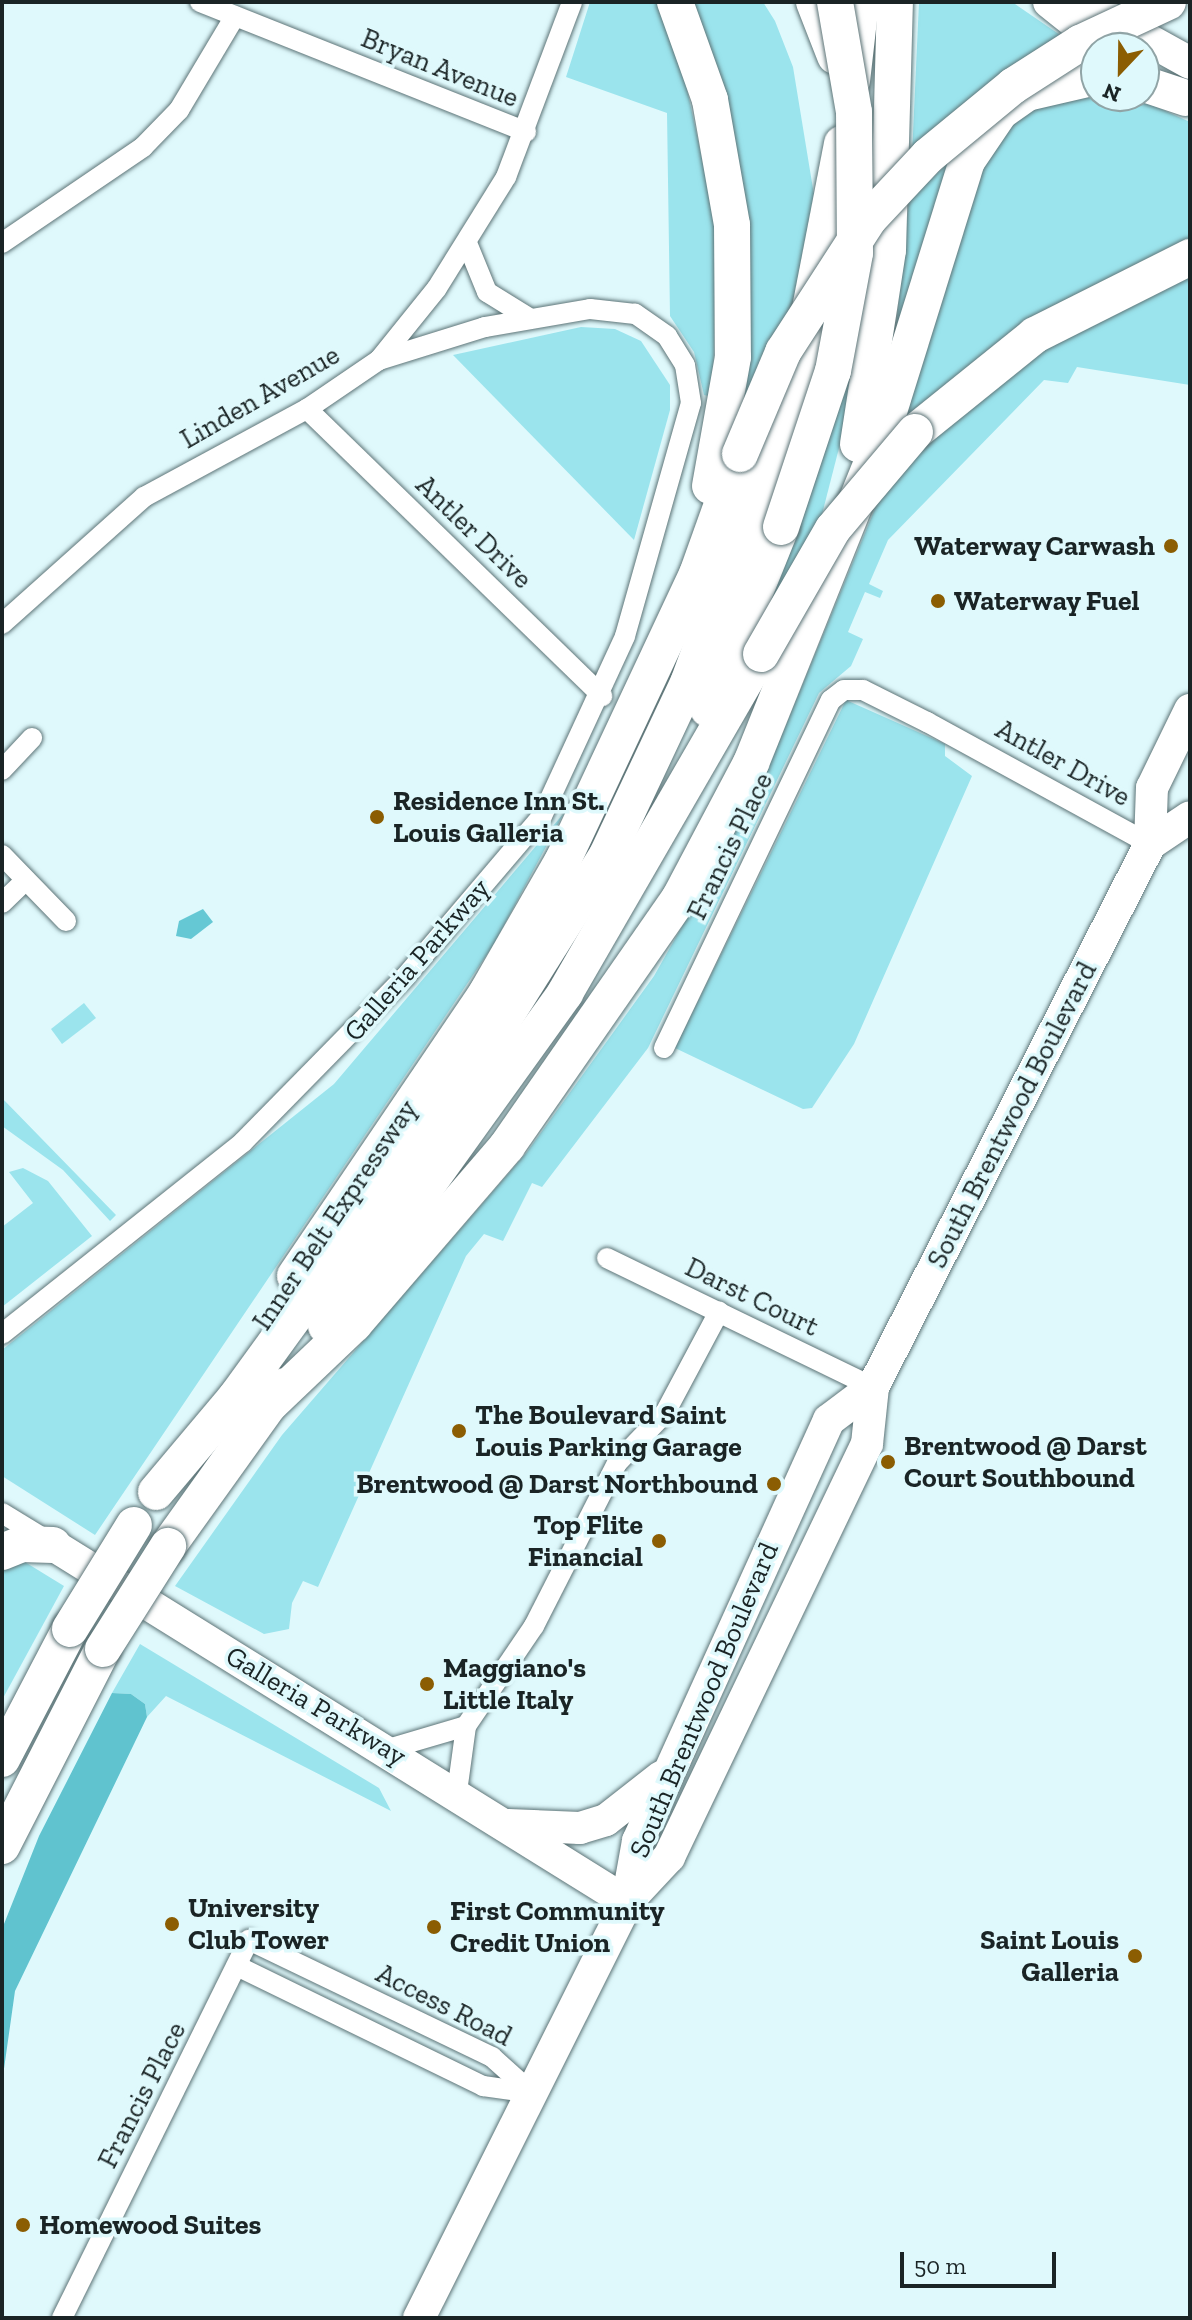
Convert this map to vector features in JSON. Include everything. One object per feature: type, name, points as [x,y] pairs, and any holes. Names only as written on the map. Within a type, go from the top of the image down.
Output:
[{"type":"highway","points":[[655,663],[716,463],[735,316],[720,141],[675,2]]},
{"type":"highway","points":[[814,2],[835,54],[844,129]]},
{"type":"highway","points":[[627,890],[781,527],[833,371],[855,253],[854,112],[835,2]]},
{"type":"highway","points":[[156,1492],[236,1397],[432,1128],[607,855],[688,683],[788,410],[827,247],[861,2]]},
{"type":"highway","points":[[829,566],[880,326],[895,2]]},
{"type":"highway","points":[[655,663],[783,352],[869,219],[928,156],[1013,86],[1080,43],[1168,2]]},
{"type":"highway","points":[[268,1406],[438,1230],[631,974],[744,776],[877,450],[980,136],[1027,93],[1080,81]]},
{"type":"highway","points":[[1160,85],[1189,87]]},
{"type":"highway","points":[[627,890],[833,529],[915,432],[1035,335],[1190,257]]},
{"type":"highway","name":"Inner Belt Expressway","points":[[2,1759],[70,1629],[134,1525],[518,940],[598,793],[655,663]]},
{"type":"highway","name":"Inner Belt Expressway","points":[[2,1846],[103,1649],[168,1546],[529,1049],[627,890]]},
{"type":"highway","points":[[2,1552],[22,1544],[53,1545]]},
{"type":"main road","points":[[1049,2],[1089,32]]},
{"type":"main road","points":[[1080,2],[1189,87]]},
{"type":"main road","points":[[1160,76],[1189,87]]},
{"type":"main road","name":"South Brentwood Boulevard","points":[[419,2318],[627,1902],[669,1857],[867,1444],[873,1387],[1150,844],[1152,788],[1190,710]]},
{"type":"main road","name":"South Brentwood Boulevard","points":[[1150,844],[1190,817]]},
{"type":"main road","name":"South Brentwood Boulevard","points":[[627,1902],[633,1857],[669,1769],[829,1420],[873,1387]]},
{"type":"main road","name":"Galleria Parkway","points":[[53,1545],[388,1749],[627,1902]]},
{"type":"main road","points":[[505,1824],[580,1828],[606,1820],[669,1769]]},
{"type":"street","name":"Bryan Avenue","points":[[200,2],[526,132]]},
{"type":"street","name":"Linden Avenue","points":[[2,624],[144,497],[307,409],[379,360],[467,243],[526,132],[572,2]]},
{"type":"street","points":[[2,243],[143,147],[179,110],[235,16]]},
{"type":"street","points":[[467,243],[487,292],[529,318]]},
{"type":"street","name":"Galleria Parkway","points":[[2,1334],[243,1142],[314,1077],[542,816],[602,696],[648,570],[691,403],[685,365],[667,336],[635,314],[612,309],[529,318]]},
{"type":"street","points":[[379,360],[529,318]]},
{"type":"street","name":"Antler Drive","points":[[307,409],[602,696]]},
{"type":"street","name":"Francis Place","points":[[664,1048],[831,700],[844,690],[863,690]]},
{"type":"street","name":"Antler Drive","points":[[863,690],[1150,844]]},
{"type":"street","points":[[2,770],[32,738]]},
{"type":"street","points":[[2,855],[66,921]]},
{"type":"street","points":[[2,903],[26,880]]},
{"type":"street","name":"Darst Court","points":[[607,1258],[873,1387]]},
{"type":"street","points":[[457,1792],[466,1726],[534,1626],[617,1463],[665,1413],[719,1312]]},
{"type":"street","name":"Galleria Parkway","points":[[2,1513],[53,1545]]},
{"type":"street","points":[[388,1749],[466,1726]]},
{"type":"street","name":"Francis Place","points":[[62,2318],[249,1940]]},
{"type":"street","name":"Access Road","points":[[249,1940],[492,2057],[532,2093]]},
{"type":"street","name":"Access Road","points":[[237,1966],[483,2086],[532,2093]]},
{"type":"shaded area","points":[[590,2],[658,2],[682,66],[716,224],[713,397],[704,395],[694,352],[670,316],[667,113],[566,77]]},
{"type":"shaded area","points":[[691,2],[763,2],[775,21],[793,67],[815,201],[794,308],[741,417],[749,239]]},
{"type":"shaded area","points":[[919,2],[1012,2],[1066,39],[912,156]]},
{"type":"shaded area","points":[[1080,96],[1080,112],[1160,112],[1160,109],[1190,122],[1190,244],[1066,301],[901,428],[980,170],[1017,119],[1036,106]]},
{"type":"shaded area","points":[[959,152],[894,349],[909,201]]},
{"type":"shaded area","points":[[1190,276],[1190,385],[1077,367],[1068,383],[1044,380],[888,540],[869,584],[883,591],[880,598],[865,592],[848,632],[863,639],[851,666],[819,693],[648,1048],[542,1187],[532,1183],[503,1241],[484,1234],[466,1256],[318,1587],[303,1581],[292,1603],[289,1629],[264,1634],[175,1586],[282,1435],[527,1152],[654,976],[760,788],[881,494],[927,444],[1017,368],[1077,329]]},
{"type":"shaded area","points":[[581,327],[615,329],[641,341],[670,385],[670,410],[634,540],[453,355]]},
{"type":"shaded area","points":[[853,349],[849,409],[818,530],[756,638]]},
{"type":"shaded area","points":[[846,700],[945,744],[945,756],[972,776],[854,1044],[812,1108],[803,1109],[675,1048]]},
{"type":"shaded area","points":[[564,813],[494,944],[95,1535],[2,1476],[2,1350],[334,1084]]},
{"type":"shaded area","points":[[203,909],[213,922],[191,939],[176,936],[179,921]]},
{"type":"shaded area","points":[[84,1003],[96,1018],[62,1044],[51,1029]]},
{"type":"shaded area","points":[[2,1098],[116,1215],[110,1221],[63,1170],[2,1126]]},
{"type":"shaded area","points":[[23,1168],[48,1181],[92,1236],[2,1307],[2,1227],[33,1203],[9,1172]]},
{"type":"shaded area","points":[[20,1559],[64,1586],[2,1700],[2,1568]]},
{"type":"shaded area","points":[[140,1644],[379,1788],[391,1811],[166,1696],[147,1717],[145,1704],[131,1694],[112,1693]]},
{"type":"shaded area","points":[[112,1693],[131,1694],[145,1704],[147,1717],[15,1991],[2,2083],[2,1929],[39,1836]]},
{"type":"place","name":"Waterway Carwash","points":[[1171,546]]},
{"type":"place","name":"Waterway Fuel","points":[[938,601]]},
{"type":"place","name":"Residence Inn St. Louis Galleria","points":[[377,817]]},
{"type":"place","name":"The Boulevard Saint Louis Parking Garage","points":[[459,1431]]},
{"type":"place","name":"Brentwood @ Darst Court Southbound","points":[[888,1462]]},
{"type":"place","name":"Brentwood @ Darst Northbound","points":[[774,1484]]},
{"type":"place","name":"Top Flite Financial","points":[[659,1541]]},
{"type":"place","name":"Maggiano's Little Italy","points":[[427,1684]]},
{"type":"place","name":"University Club Tower","points":[[172,1924]]},
{"type":"place","name":"First Community Credit Union","points":[[434,1927]]},
{"type":"place","name":"Saint Louis Galleria","points":[[1135,1956]]},
{"type":"place","name":"Homewood Suites","points":[[23,2225]]}]
